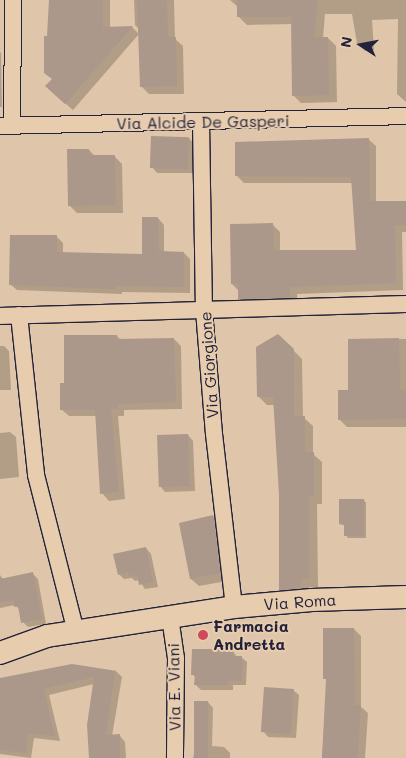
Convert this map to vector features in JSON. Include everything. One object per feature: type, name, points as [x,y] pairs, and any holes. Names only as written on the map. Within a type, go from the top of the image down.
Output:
[{"type":"main road","name":"Via Roma","points":[[0,653],[47,636],[234,607],[312,600],[406,597]]},
{"type":"street","points":[[6,126],[12,0]]},
{"type":"street","name":"Via Alcide De Gasperi","points":[[6,126],[406,116]]},
{"type":"street","name":"Via Giorgione","points":[[201,122],[204,310],[214,434],[234,607]]},
{"type":"street","points":[[0,316],[406,304]]},
{"type":"street","points":[[19,315],[36,475],[76,632]]},
{"type":"street","name":"Via E. Viani","points":[[170,617],[176,658],[175,758]]},
{"type":"building","points":[[49,0],[103,0],[103,27],[133,26],[65,104],[45,86],[52,79],[44,73],[44,36],[47,36]]},
{"type":"building","points":[[137,0],[167,0],[168,37],[176,37],[177,86],[140,87]]},
{"type":"building","points":[[237,0],[318,0],[314,37],[328,37],[329,95],[292,96],[291,17],[237,17]]},
{"type":"building","points":[[151,136],[189,137],[188,169],[150,168]]},
{"type":"building","points":[[369,138],[370,201],[406,201],[406,225],[395,225],[396,283],[290,287],[290,297],[238,299],[238,284],[231,284],[230,224],[273,223],[274,250],[356,250],[351,177],[235,176],[235,142]]},
{"type":"building","points":[[67,149],[89,149],[90,155],[115,155],[116,205],[68,206]]},
{"type":"building","points":[[142,217],[158,217],[159,251],[184,252],[184,287],[116,286],[116,289],[9,285],[10,235],[57,235],[57,252],[142,254]]},
{"type":"building","points":[[278,334],[294,349],[294,416],[305,416],[305,453],[314,452],[314,496],[309,496],[309,579],[301,579],[300,588],[282,590],[279,590],[279,495],[273,397],[257,397],[256,347]]},
{"type":"building","points":[[64,335],[117,335],[117,339],[174,338],[176,402],[118,404],[118,409],[111,409],[119,492],[100,494],[95,410],[60,410],[60,383],[64,383]]},
{"type":"building","points":[[399,338],[400,390],[406,390],[406,419],[338,420],[338,390],[348,390],[348,339]]},
{"type":"building","points":[[188,434],[190,486],[159,487],[157,435]]},
{"type":"building","points":[[339,499],[364,499],[364,536],[344,536],[344,525],[339,524]]},
{"type":"building","points":[[213,515],[220,573],[190,579],[179,523]]},
{"type":"building","points":[[146,547],[153,582],[139,585],[137,575],[129,576],[128,572],[118,575],[113,554]]},
{"type":"building","points":[[33,572],[42,619],[21,623],[18,606],[14,607],[13,600],[0,602],[0,579]]},
{"type":"building","points":[[323,628],[354,628],[355,705],[361,705],[358,758],[322,758],[326,679],[323,679]]},
{"type":"building","points":[[192,649],[233,649],[233,656],[242,656],[242,681],[228,681],[228,685],[194,685],[195,675],[191,675]]},
{"type":"building","points":[[72,664],[117,671],[115,672],[106,735],[120,734],[120,758],[89,758],[87,725],[94,677],[44,689],[55,736],[28,733],[26,753],[0,750],[0,678]]},
{"type":"building","points":[[264,687],[294,689],[291,734],[261,732]]},
{"type":"building","points":[[194,701],[208,701],[208,758],[194,758]]},
{"type":"place","name":"Farmacia Andretta","points":[[203,635]]}]
